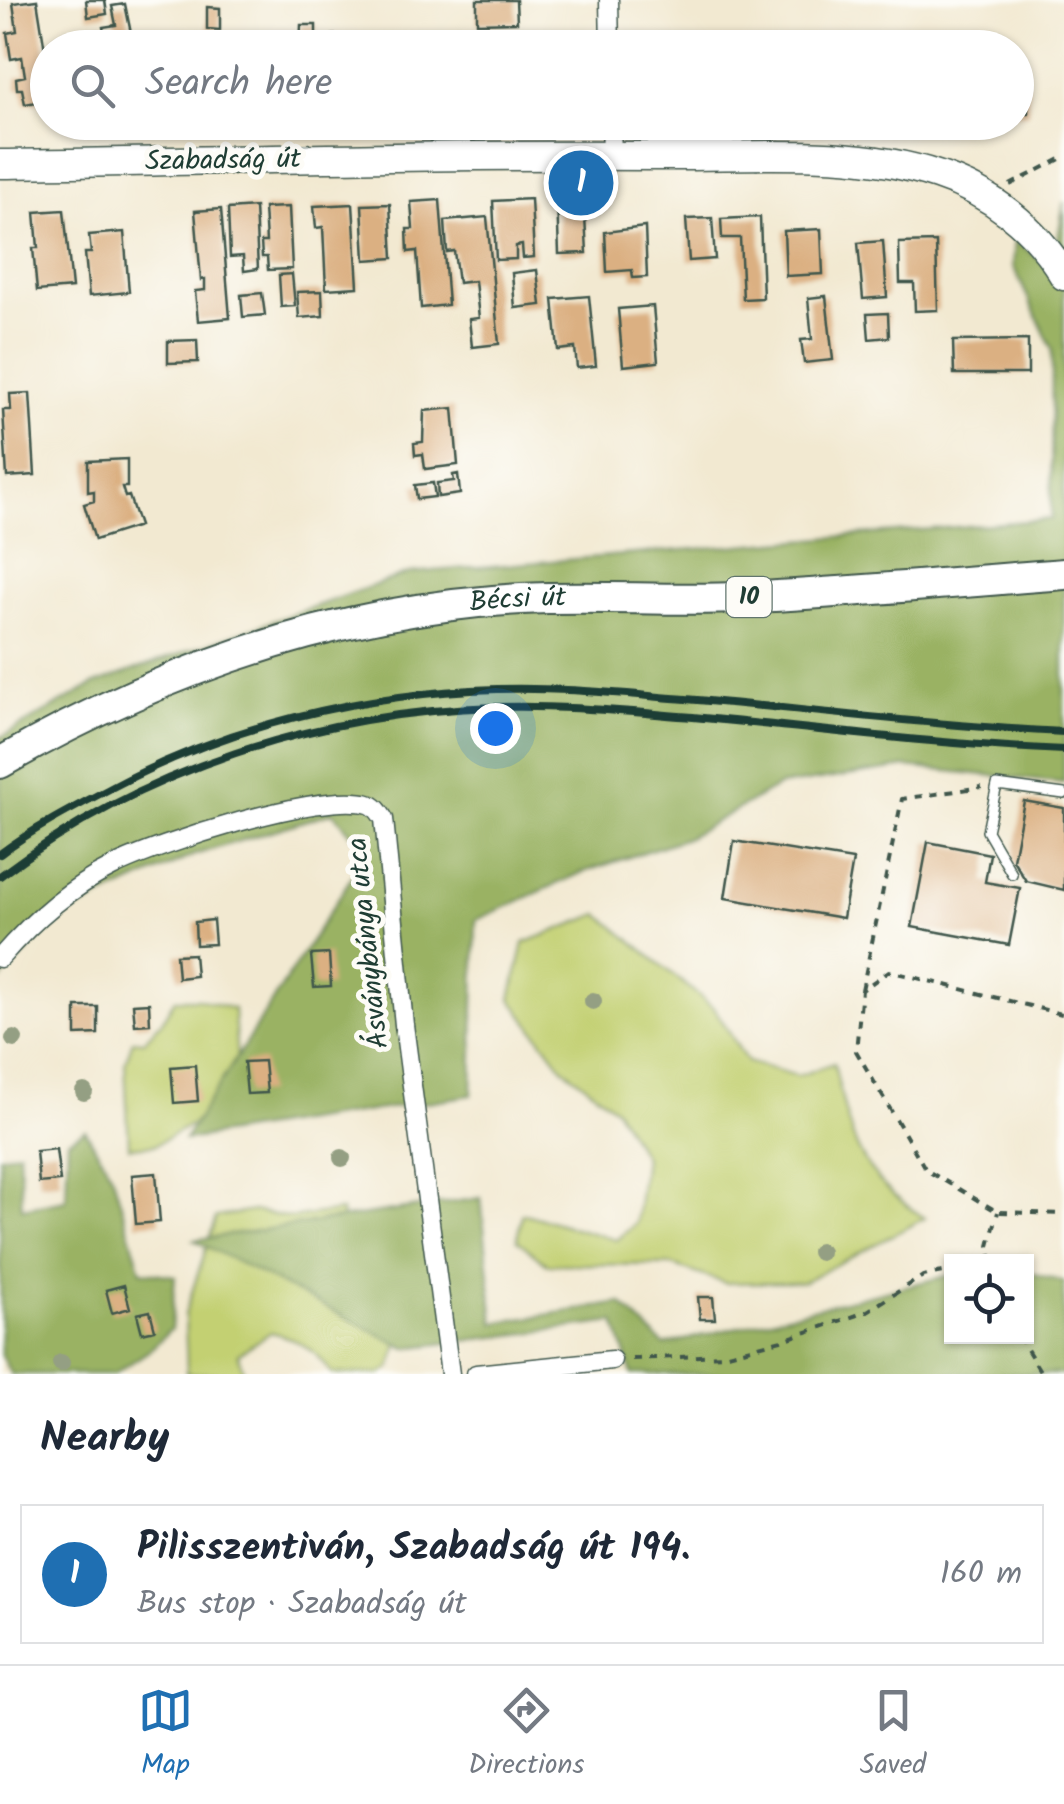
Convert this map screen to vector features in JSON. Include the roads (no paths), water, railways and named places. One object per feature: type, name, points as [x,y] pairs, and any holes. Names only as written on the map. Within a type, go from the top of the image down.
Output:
[{"type":"main road","name":"Szabadság út","points":[[0,164],[612,156],[886,162],[939,175],[989,198],[1030,230],[1064,276]]},
{"type":"main road","name":"Bécsi út","points":[[0,764],[110,704],[194,668],[336,626],[434,607],[522,599],[737,598],[1064,574]]},
{"type":"street","points":[[609,0],[610,30]]},
{"type":"street","points":[[612,140],[612,156]]},
{"type":"street","name":"Ásványbánya utca","points":[[0,958],[58,900],[113,867],[224,827],[321,801],[370,804],[379,810],[384,819],[404,1025],[450,1374]]},
{"type":"street","points":[[476,1374],[612,1360]]},
{"type":"lane","points":[[1012,874],[987,831],[996,785],[1064,794]]},
{"type":"railway","points":[[0,854],[82,803],[202,747],[298,716],[397,697],[497,689],[568,690],[1064,732]]},
{"type":"railway","points":[[0,876],[113,805],[235,753],[299,734],[430,711],[496,707],[595,709],[925,741],[1064,750]]},
{"type":"place","name":"Pilisszentiván, Szabadság út 194.","points":[[581,183]]}]
